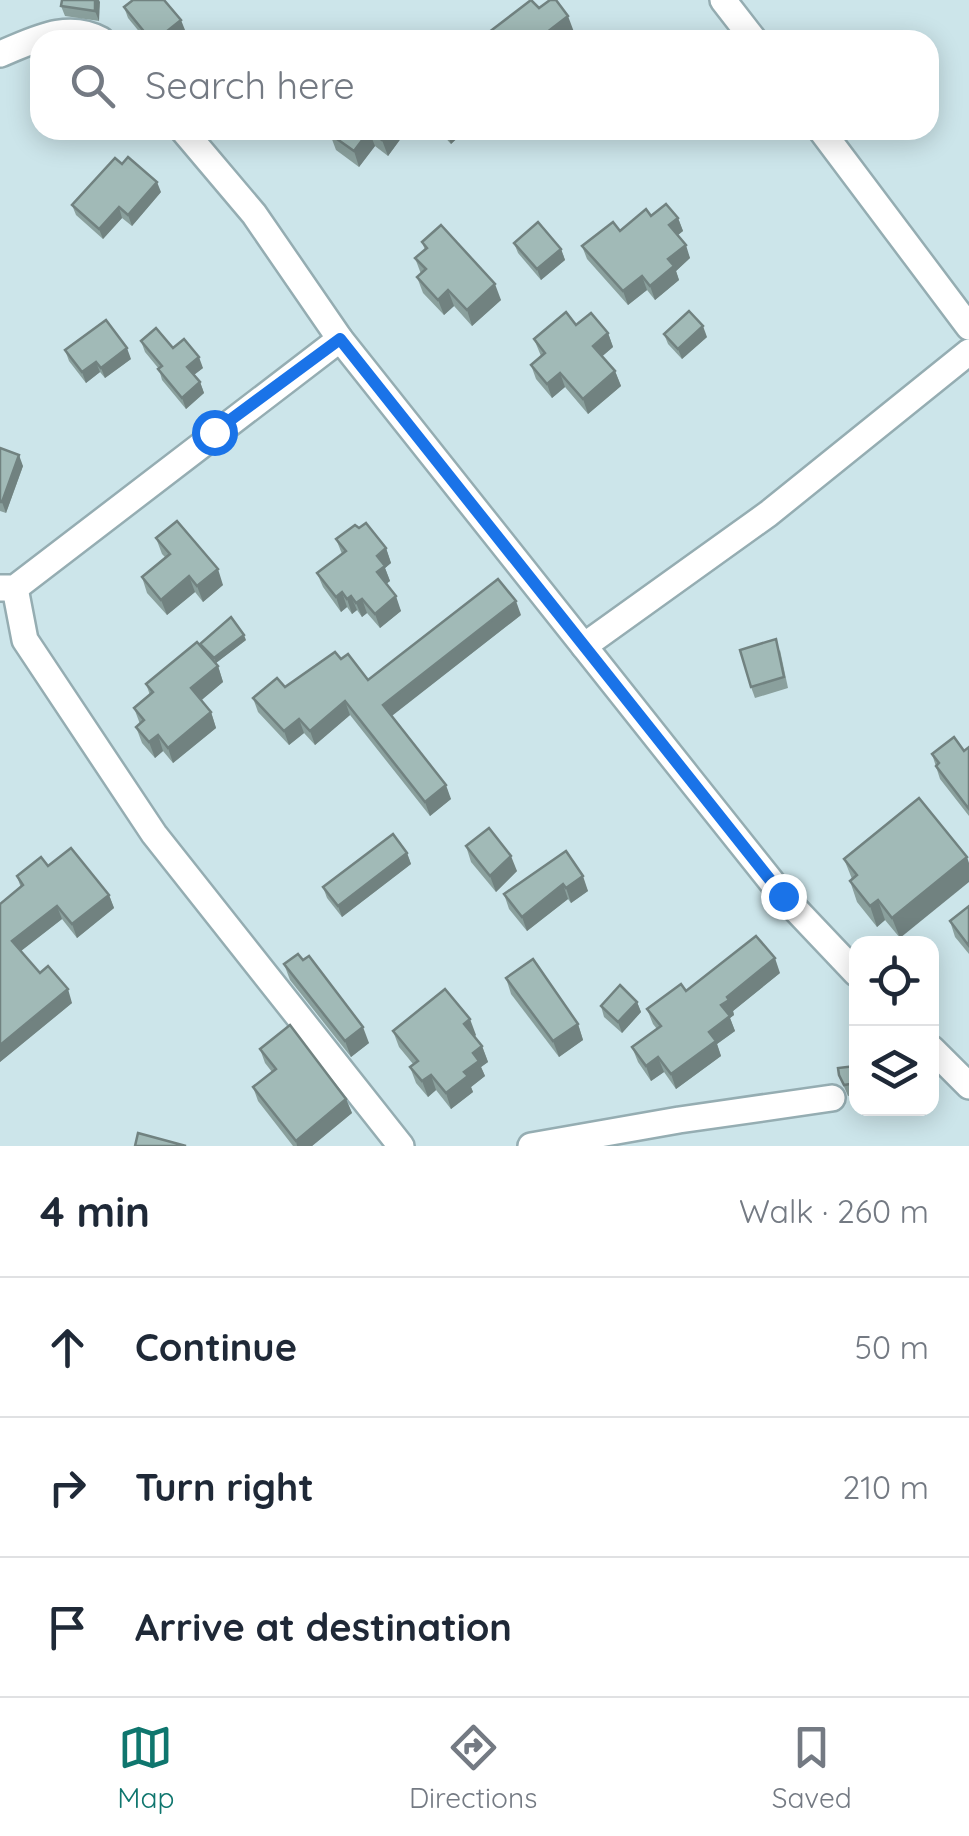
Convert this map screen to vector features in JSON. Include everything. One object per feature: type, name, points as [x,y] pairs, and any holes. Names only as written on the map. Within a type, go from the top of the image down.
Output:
[{"type":"street","points":[[724,0],[746,30]]},
{"type":"street","points":[[0,54],[30,43]]},
{"type":"street","points":[[191,140],[254,214],[340,339],[783,896],[849,966]]},
{"type":"street","points":[[829,140],[969,327]]},
{"type":"street","points":[[340,339],[7,588],[25,640],[154,834],[400,1146]]},
{"type":"street","points":[[584,646],[768,514],[969,352]]},
{"type":"street","points":[[939,1056],[969,1086]]},
{"type":"street","points":[[531,1146],[832,1098]]},
{"type":"building","points":[[62,0],[95,0],[95,11],[61,6]]},
{"type":"building","points":[[133,0],[164,0],[181,20],[168,30],[143,30],[124,7]]},
{"type":"building","points":[[531,0],[539,8],[556,0],[568,16],[550,30],[492,30]]},
{"type":"building","points":[[338,140],[362,140],[354,151]]},
{"type":"building","points":[[128,157],[157,182],[128,215],[119,207],[99,229],[72,205],[115,158],[122,164]]},
{"type":"building","points":[[666,204],[678,218],[669,225],[686,245],[668,259],[674,266],[650,286],[642,276],[623,291],[582,246],[613,222],[620,231],[646,209],[651,216]]},
{"type":"building","points":[[538,222],[561,249],[537,269],[514,243]]},
{"type":"building","points":[[441,225],[495,284],[467,310],[448,290],[438,300],[417,277],[426,269],[415,258],[427,248],[422,242]]},
{"type":"building","points":[[689,311],[703,326],[678,349],[664,334]]},
{"type":"building","points":[[566,312],[576,325],[591,313],[608,333],[593,346],[615,371],[583,399],[560,373],[547,384],[531,365],[545,353],[534,339]]},
{"type":"building","points":[[106,320],[127,348],[101,368],[96,362],[82,372],[65,350]]},
{"type":"building","points":[[156,328],[173,348],[184,339],[199,357],[187,367],[200,382],[182,398],[141,341]]},
{"type":"building","points":[[0,448],[19,455],[2,502],[0,502]]},
{"type":"building","points":[[177,521],[218,569],[197,586],[189,576],[161,600],[142,577],[170,554],[156,538]]},
{"type":"building","points":[[366,523],[386,548],[377,556],[385,566],[377,572],[396,596],[375,614],[362,599],[356,603],[342,592],[336,597],[317,573],[346,551],[336,539],[355,525],[359,528]]},
{"type":"building","points":[[498,579],[516,601],[383,705],[446,785],[425,802],[345,701],[310,731],[299,719],[284,731],[253,698],[277,678],[285,687],[335,652],[341,659],[348,654],[368,680]]},
{"type":"building","points":[[231,617],[244,635],[214,658],[200,644]]},
{"type":"building","points":[[776,639],[784,677],[751,687],[740,650]]},
{"type":"building","points":[[197,642],[218,666],[191,688],[211,712],[168,748],[158,735],[149,742],[136,727],[144,720],[134,708],[153,692],[146,684]]},
{"type":"building","points":[[954,737],[964,751],[969,747],[969,809],[936,766],[939,763],[932,754]]},
{"type":"building","points":[[919,798],[967,857],[892,918],[878,900],[870,906],[850,881],[857,875],[844,859]]},
{"type":"building","points":[[489,828],[511,856],[490,876],[466,846]]},
{"type":"building","points":[[393,834],[407,853],[338,906],[323,887]]},
{"type":"building","points":[[71,848],[109,895],[72,924],[57,906],[12,941],[40,973],[48,966],[68,989],[0,1045],[0,904],[23,885],[17,876],[41,857],[48,866]]},
{"type":"building","points":[[566,851],[583,876],[566,888],[563,884],[522,917],[504,894]]},
{"type":"building","points":[[969,906],[969,946],[950,921]]},
{"type":"building","points":[[756,936],[775,958],[721,1005],[730,1016],[709,1032],[716,1041],[671,1074],[658,1057],[646,1066],[632,1047],[661,1026],[647,1009],[681,984],[686,991]]},
{"type":"building","points":[[298,954],[303,960],[309,956],[363,1027],[345,1041],[284,964]]},
{"type":"building","points":[[533,959],[578,1024],[553,1041],[506,978]]},
{"type":"building","points":[[620,985],[637,1002],[618,1022],[601,1006]]},
{"type":"building","points":[[445,989],[470,1019],[464,1024],[482,1046],[473,1053],[479,1061],[464,1072],[468,1076],[446,1093],[431,1075],[422,1081],[410,1067],[418,1061],[393,1031]]},
{"type":"building","points":[[290,1025],[346,1099],[296,1141],[253,1087],[276,1069],[260,1049]]},
{"type":"building","points":[[849,1067],[849,1084],[844,1085],[838,1068]]},
{"type":"building","points":[[138,1133],[186,1146],[135,1146]]},
{"type":"route","points":[[214,432],[340,339],[783,896]]}]
